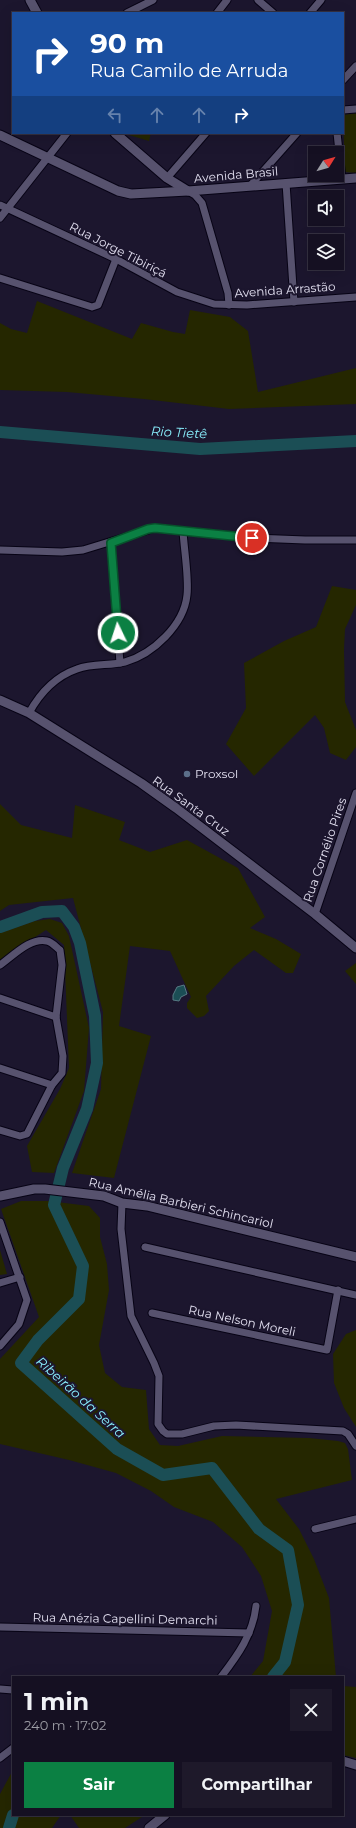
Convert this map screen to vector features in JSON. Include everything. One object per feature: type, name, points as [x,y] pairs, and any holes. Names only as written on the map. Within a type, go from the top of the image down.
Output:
[{"type":"street","points":[[30,0],[36,12]]},
{"type":"street","points":[[129,12],[153,0]]},
{"type":"street","points":[[218,12],[227,0]]},
{"type":"street","points":[[258,0],[272,12]]},
{"type":"street","points":[[311,12],[321,0]]},
{"type":"street","points":[[344,77],[356,66]]},
{"type":"street","points":[[344,110],[356,109]]},
{"type":"street","points":[[0,218],[66,134]]},
{"type":"street","name":"Avenida Brasil","points":[[116,134],[167,178],[188,191],[308,181]]},
{"type":"street","points":[[167,178],[205,134]]},
{"type":"street","points":[[250,186],[296,134]]},
{"type":"street","points":[[337,134],[338,146]]},
{"type":"street","points":[[0,136],[118,191],[130,194],[188,191]]},
{"type":"street","name":"Avenida Brasil","points":[[344,179],[356,178]]},
{"type":"street","points":[[286,183],[294,302]]},
{"type":"street","name":"Avenida Arrastão","points":[[188,191],[195,195],[202,203],[228,293],[229,305],[356,297]]},
{"type":"street","name":"Rua Jorge Tibiriçá","points":[[0,205],[116,259],[177,292],[214,304],[229,305]]},
{"type":"street","points":[[0,278],[88,307],[98,305],[116,259]]},
{"type":"street","points":[[0,550],[62,552],[83,550],[111,543],[148,529],[155,528],[259,538],[356,540]]},
{"type":"street","points":[[29,713],[37,698],[48,686],[63,675],[88,666],[120,662],[137,658],[152,649],[172,628],[181,615],[187,595],[183,531]]},
{"type":"street","points":[[111,543],[120,662]]},
{"type":"street","name":"Rua Santa Cruz","points":[[0,700],[29,713],[140,783],[176,808],[315,914],[356,948]]},
{"type":"street","name":"Rua Cornélio Pires","points":[[315,914],[356,793]]},
{"type":"street","points":[[0,965],[29,945],[37,942],[47,941],[60,950],[62,965],[56,1017],[63,1056],[62,1073],[52,1085],[28,1134],[20,1136],[0,1130]]},
{"type":"street","points":[[0,998],[56,1017]]},
{"type":"street","points":[[0,1068],[52,1085]]},
{"type":"street","name":"Rua Amélia Barbieri Schincariol","points":[[0,1196],[34,1188],[71,1191],[104,1196],[122,1203],[147,1206],[356,1257]]},
{"type":"street","points":[[122,1203],[121,1229],[131,1316],[159,1376],[160,1390],[158,1424],[163,1431],[167,1434],[182,1434],[214,1426],[236,1425],[343,1431],[348,1434],[356,1446]]},
{"type":"street","points":[[0,1222],[27,1300],[24,1313],[19,1324],[0,1346]]},
{"type":"street","points":[[144,1247],[356,1295]]},
{"type":"street","points":[[0,1283],[20,1277]]},
{"type":"street","name":"Rua Nelson Moreli","points":[[152,1313],[327,1350],[338,1290]]},
{"type":"street","points":[[315,1529],[356,1519]]},
{"type":"street","points":[[223,1676],[242,1650],[255,1616],[256,1606]]},
{"type":"street","name":"Rua Anézia Capellini Demarchi","points":[[0,1627],[249,1633]]},
{"type":"street","points":[[0,1689],[12,1690]]},
{"type":"street","points":[[0,1758],[12,1749]]},
{"type":"street","points":[[344,1761],[356,1765]]},
{"type":"street","points":[[149,1828],[165,1816]]},
{"type":"shaded area","points":[[356,113],[356,173],[345,172],[344,115]]},
{"type":"shaded area","points":[[129,134],[151,134],[149,141]]},
{"type":"shaded area","points":[[37,301],[132,339],[141,323],[185,334],[190,310],[230,317],[248,331],[258,392],[356,368],[356,404],[229,409],[67,392],[0,390],[0,323],[11,329],[27,333]]},
{"type":"shaded area","points":[[332,586],[356,590],[356,605],[345,629],[344,649],[345,702],[356,730],[356,747],[346,760],[330,753],[324,728],[315,715],[254,776],[226,744],[246,708],[244,663],[284,641],[316,627]]},
{"type":"shaded area","points":[[0,804],[21,825],[72,838],[75,805],[125,822],[119,840],[150,852],[187,840],[238,868],[265,917],[250,928],[276,939],[301,954],[293,973],[286,973],[254,950],[234,966],[206,996],[209,1011],[204,1016],[197,1018],[187,1008],[187,1003],[191,997],[170,951],[130,946],[119,1026],[151,1036],[114,1178],[72,1173],[101,1089],[103,1012],[73,898],[9,905],[0,911]]},
{"type":"shaded area","points":[[50,919],[62,923],[69,936],[89,1028],[84,1091],[54,1173],[32,1172],[27,1146],[60,1089],[69,1068],[64,945],[46,930],[0,960],[0,933],[35,921]]},
{"type":"shaded area","points":[[356,963],[356,984],[345,971]]},
{"type":"shaded area","points":[[184,985],[187,994],[181,997],[179,1001],[173,1000],[173,995],[177,987]]},
{"type":"shaded area","points":[[21,1201],[49,1201],[89,1206],[100,1218],[100,1237],[107,1264],[109,1290],[99,1345],[105,1373],[122,1387],[146,1390],[149,1429],[160,1445],[178,1446],[222,1436],[309,1438],[345,1443],[348,1449],[352,1480],[276,1499],[299,1529],[314,1559],[329,1598],[336,1676],[251,1676],[263,1661],[272,1611],[261,1576],[242,1547],[213,1522],[174,1507],[151,1491],[116,1473],[69,1460],[0,1444],[0,1359],[39,1317],[1,1209]]},
{"type":"shaded area","points":[[0,1250],[7,1274],[0,1275]]},
{"type":"shaded area","points":[[356,1330],[356,1427],[344,1408],[334,1383],[333,1354],[346,1334]]},
{"type":"shaded area","points":[[344,1686],[356,1687],[356,1758],[344,1755]]},
{"type":"shaded area","points":[[12,1772],[12,1816],[60,1816],[52,1828],[0,1828],[0,1794]]},
{"type":"shaded area","points":[[71,1816],[143,1816],[125,1828],[79,1828]]},
{"type":"waterway","name":"Rio Tietê","points":[[0,432],[200,449],[356,441]]},
{"type":"waterway","name":"Ribeirão da Serra","points":[[0,927],[42,912],[62,911],[74,927],[80,943],[95,1016],[97,1063],[87,1109],[63,1168],[54,1205],[83,1266],[79,1299],[38,1340],[21,1363],[117,1449],[163,1475],[212,1468],[259,1529],[288,1550],[298,1605],[285,1662],[274,1676]]},
{"type":"waterway","name":"Ribeirão da Serra","points":[[9,1828],[13,1816]]},
{"type":"place","name":"Proxsol","points":[[187,774]]},
{"type":"route","points":[[118,633],[111,543],[148,529],[155,528],[252,538]]}]
